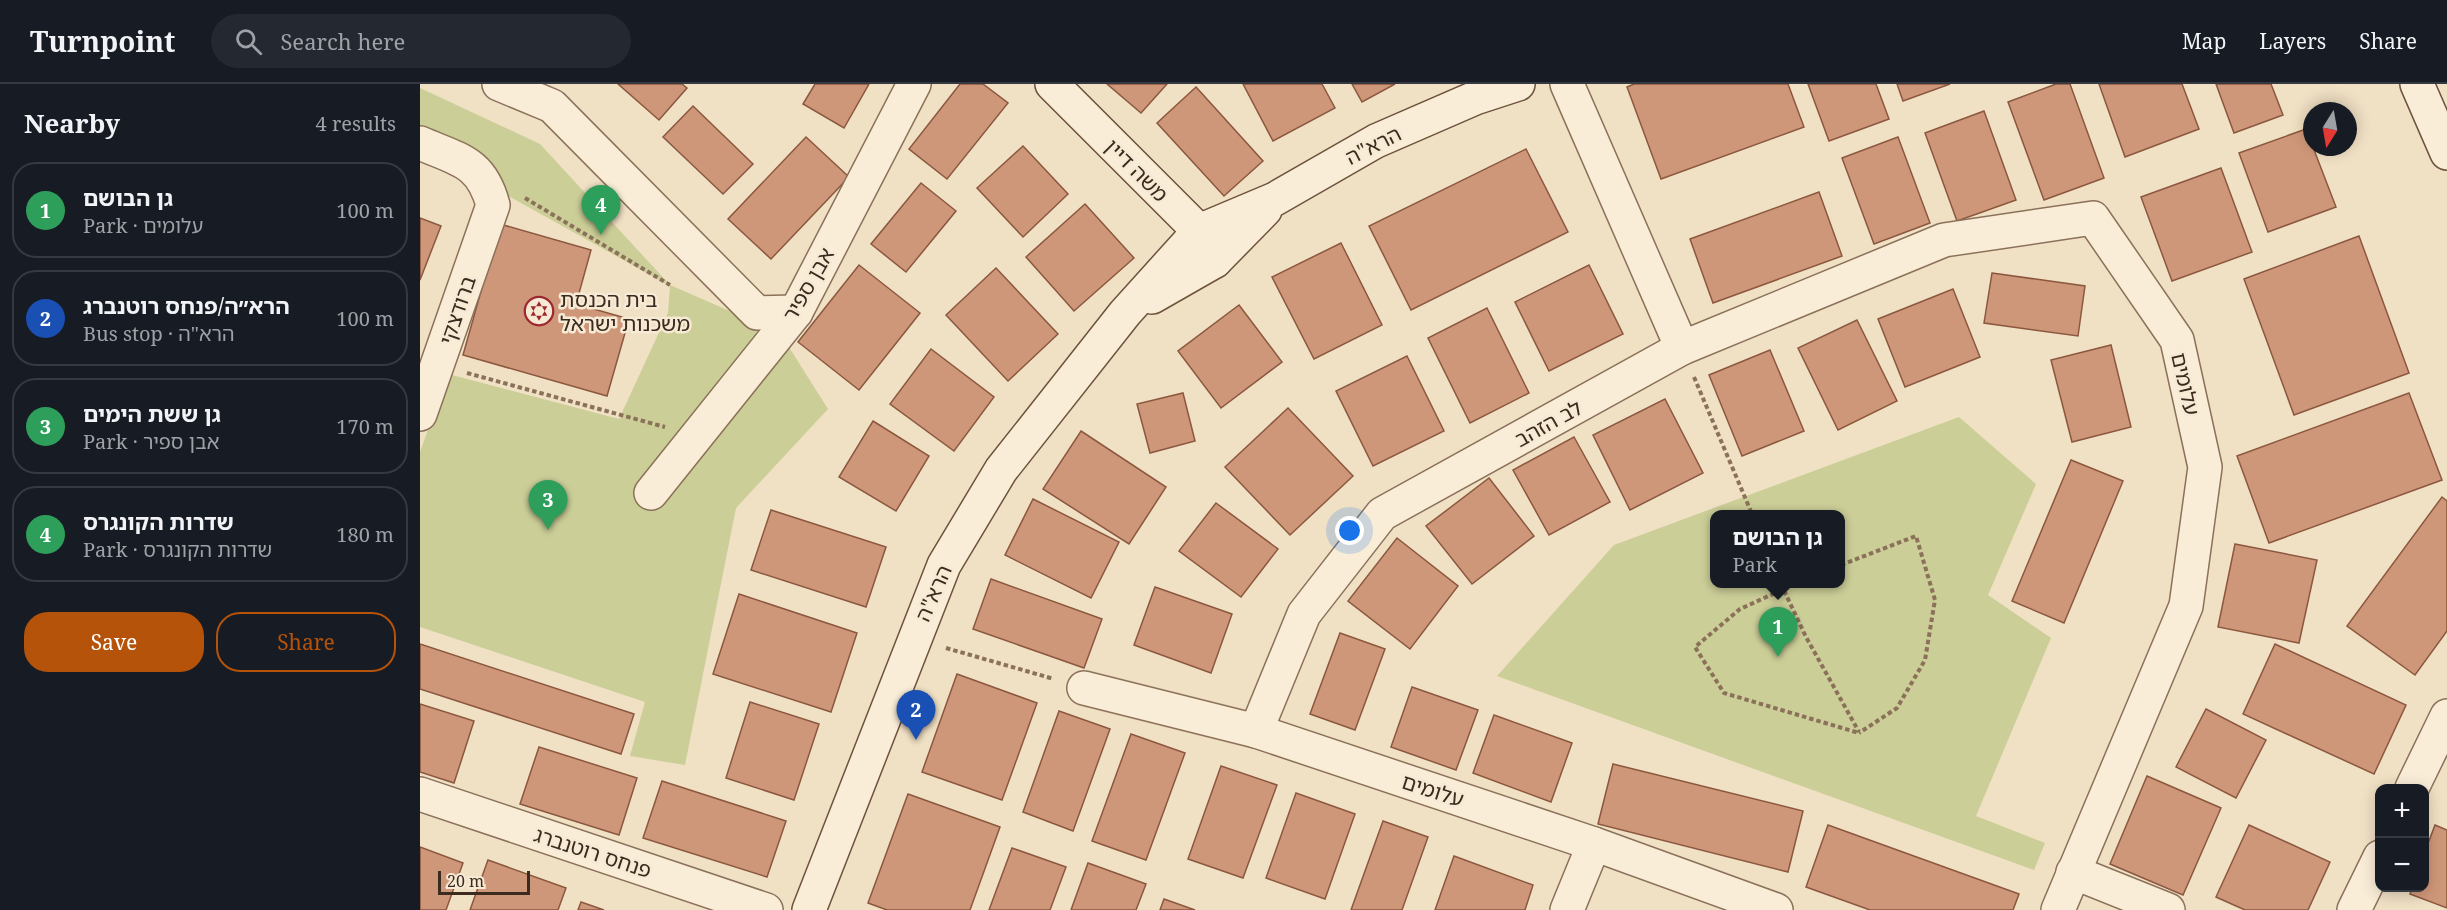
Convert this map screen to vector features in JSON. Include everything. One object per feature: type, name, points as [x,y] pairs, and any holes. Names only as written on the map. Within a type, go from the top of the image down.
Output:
[{"type":"street","points":[[499,84],[552,106],[757,313],[796,312]]},
{"type":"street","name":"אבן ספיר","points":[[651,494],[796,312],[914,84]]},
{"type":"street","name":"משה דיין","points":[[1052,84],[1199,231],[1215,261]]},
{"type":"street","name":"הרא\"ה","points":[[809,910],[944,564],[1001,470],[1125,313],[1199,231],[1275,199],[1376,141],[1483,91],[1518,84]]},
{"type":"street","points":[[1567,84],[1682,348]]},
{"type":"street","points":[[2417,84],[2447,153]]},
{"type":"street","points":[[420,143],[473,166],[487,184],[508,201]]},
{"type":"street","name":"הרא\"ה","points":[[1125,313],[1215,261],[1275,199]]},
{"type":"street","name":"ברודצקי","points":[[420,414],[437,365],[508,201]]},
{"type":"street","name":"עלומים","points":[[1682,348],[1944,240],[2093,218],[2176,340],[2205,467],[2186,606],[2058,910]]},
{"type":"street","name":"לב הזהב","points":[[1256,731],[1304,614],[1382,514],[1682,348]]},
{"type":"street","name":"עלומים","points":[[1084,688],[1256,731],[1594,844],[1776,910]]},
{"type":"street","points":[[2414,784],[2447,716]]},
{"type":"street","name":"פנחס רוטנברג","points":[[420,794],[766,910]]},
{"type":"street","points":[[1567,910],[1594,844]]},
{"type":"street","points":[[2354,910],[2375,865]]},
{"type":"street","points":[[2073,872],[2169,910]]},
{"type":"path","points":[[508,201],[670,285]]},
{"type":"path","points":[[1682,348],[1750,510]]},
{"type":"path","points":[[437,365],[697,436]]},
{"type":"path","points":[[1778,588],[1740,609],[1695,647],[1724,693],[1859,733],[1897,708],[1925,660],[1935,600],[1916,536],[1845,563]]},
{"type":"path","points":[[1783,588],[1806,637],[1859,733]]},
{"type":"path","points":[[914,638],[1084,688]]},
{"type":"green space","points":[[420,88],[540,144],[670,285],[780,333],[828,409],[736,508],[685,765],[630,756],[645,702],[420,627],[420,452],[448,374],[619,419],[668,313],[670,286],[487,184],[420,159]]},
{"type":"green space","points":[[1959,417],[2036,484],[1988,595],[2051,638],[1976,816],[2045,843],[2034,870],[1497,676],[1614,545]]},
{"type":"building","points":[[618,84],[682,84],[687,88],[659,120]]},
{"type":"building","points":[[815,84],[869,84],[844,128],[803,104]]},
{"type":"building","points":[[960,84],[983,84],[1008,103],[947,179],[909,149]]},
{"type":"building","points":[[1107,84],[1167,84],[1141,113]]},
{"type":"building","points":[[1243,84],[1322,84],[1335,108],[1273,141]]},
{"type":"building","points":[[1352,84],[1395,84],[1362,102]]},
{"type":"building","points":[[1634,84],[1788,84],[1804,127],[1661,179],[1627,87]]},
{"type":"building","points":[[1808,84],[1876,84],[1889,119],[1829,141]]},
{"type":"building","points":[[1897,84],[1950,84],[1903,101]]},
{"type":"building","points":[[2056,84],[2070,84],[2104,178],[2044,200],[2008,102]]},
{"type":"building","points":[[2099,84],[2182,84],[2199,129],[2125,157]]},
{"type":"building","points":[[2216,84],[2271,84],[2283,115],[2234,133]]},
{"type":"building","points":[[1196,87],[1263,161],[1224,196],[1157,123]]},
{"type":"building","points":[[693,106],[753,164],[723,194],[663,137]]},
{"type":"building","points":[[1984,111],[2016,200],[1957,221],[1925,133]]},
{"type":"building","points":[[2303,130],[2303,156],[2316,156],[2336,207],[2268,232],[2239,153]]},
{"type":"building","points":[[806,137],[849,177],[771,259],[728,219]]},
{"type":"building","points":[[1898,137],[1930,223],[1874,244],[1842,158]]},
{"type":"building","points":[[1023,146],[1068,194],[1023,237],[977,188]]},
{"type":"building","points":[[1526,149],[1568,232],[1411,310],[1369,226]]},
{"type":"building","points":[[2221,168],[2252,252],[2172,281],[2141,197]]},
{"type":"building","points":[[921,183],[956,211],[906,272],[871,244]]},
{"type":"building","points":[[1819,192],[1842,256],[1713,303],[1690,239]]},
{"type":"building","points":[[1085,204],[1134,258],[1074,311],[1026,257]]},
{"type":"building","points":[[420,218],[441,226],[420,280]]},
{"type":"building","name":"בית הכנסת משכנות ישראל","points":[[500,224],[591,250],[576,304],[629,319],[607,396],[463,355]]},
{"type":"building","points":[[2359,236],[2409,373],[2294,415],[2244,279]]},
{"type":"building","points":[[1341,243],[1382,325],[1314,359],[1272,277]]},
{"type":"building","points":[[859,265],[920,313],[859,390],[798,342]]},
{"type":"building","points":[[1589,265],[1623,334],[1549,371],[1515,302]]},
{"type":"building","points":[[996,268],[1058,334],[1008,381],[946,315]]},
{"type":"building","points":[[1992,273],[2085,286],[2078,336],[1984,323]]},
{"type":"building","points":[[1953,289],[1980,357],[1905,387],[1878,319]]},
{"type":"building","points":[[1239,305],[1282,362],[1221,408],[1178,351]]},
{"type":"building","points":[[1487,308],[1529,393],[1470,423],[1428,338]]},
{"type":"building","points":[[1857,320],[1897,401],[1838,430],[1798,348]]},
{"type":"building","points":[[2111,345],[2131,427],[2072,442],[2051,360]]},
{"type":"building","points":[[931,349],[994,397],[954,451],[890,404]]},
{"type":"building","points":[[1770,350],[1804,431],[1742,456],[1709,375]]},
{"type":"building","points":[[1407,356],[1444,431],[1373,466],[1336,391]]},
{"type":"building","points":[[1183,393],[1195,441],[1150,453],[1137,404]]},
{"type":"building","points":[[2409,393],[2442,480],[2269,543],[2237,456]]},
{"type":"building","points":[[1665,399],[1703,473],[1630,510],[1593,435]]},
{"type":"building","points":[[1288,408],[1353,476],[1290,535],[1225,467]]},
{"type":"building","points":[[873,421],[929,456],[896,511],[839,477]]},
{"type":"building","points":[[1081,431],[1166,487],[1129,544],[1043,489]]},
{"type":"building","points":[[1574,437],[1610,502],[1549,535],[1513,470]]},
{"type":"building","points":[[2071,460],[2123,481],[2064,623],[2012,601]]},
{"type":"building","points":[[1489,478],[1534,536],[1472,584],[1426,526]]},
{"type":"building","points":[[2442,497],[2447,501],[2447,631],[2415,675],[2347,626]]},
{"type":"building","points":[[1033,499],[1119,542],[1091,598],[1005,555]]},
{"type":"building","points":[[1216,503],[1278,549],[1241,597],[1179,551]]},
{"type":"building","points":[[771,510],[886,547],[866,607],[751,570]]},
{"type":"building","points":[[1397,538],[1458,586],[1410,649],[1348,601]]},
{"type":"building","points":[[2235,544],[2317,560],[2299,643],[2218,627]]},
{"type":"building","points":[[991,579],[1102,619],[1084,668],[973,629]]},
{"type":"building","points":[[1155,587],[1232,614],[1211,673],[1134,645]]},
{"type":"building","points":[[739,594],[857,633],[831,712],[713,674]]},
{"type":"building","points":[[1340,633],[1385,649],[1355,730],[1310,714]]},
{"type":"building","points":[[420,644],[634,714],[621,754],[420,689]]},
{"type":"building","points":[[2275,644],[2406,705],[2374,774],[2243,714]]},
{"type":"building","points":[[957,674],[1037,703],[1002,800],[922,772]]},
{"type":"building","points":[[1412,687],[1478,710],[1456,770],[1391,747]]},
{"type":"building","points":[[750,702],[819,724],[794,800],[726,778]]},
{"type":"building","points":[[420,704],[474,721],[454,783],[420,772]]},
{"type":"building","points":[[2206,709],[2266,740],[2236,798],[2176,767]]},
{"type":"building","points":[[1059,711],[1110,729],[1073,831],[1023,812]]},
{"type":"building","points":[[1494,715],[1572,743],[1551,802],[1473,773]]},
{"type":"building","points":[[1131,734],[1185,753],[1146,860],[1092,841]]},
{"type":"building","points":[[539,747],[637,778],[619,835],[520,804]]},
{"type":"building","points":[[1613,764],[1803,811],[1788,872],[1598,824]]},
{"type":"building","points":[[1221,766],[1277,785],[1243,878],[1188,859]]},
{"type":"building","points":[[2147,776],[2221,808],[2183,895],[2110,864]]},
{"type":"building","points":[[662,781],[786,821],[767,877],[643,838]]},
{"type":"building","points":[[1296,793],[1355,814],[1325,899],[1266,878]]},
{"type":"building","points":[[908,794],[1000,827],[970,910],[887,910],[868,903]]},
{"type":"building","points":[[1383,821],[1428,837],[1402,910],[1351,910]]},
{"type":"building","points":[[1828,825],[2019,894],[2013,910],[1870,910],[1806,887]]},
{"type":"building","points":[[2249,825],[2330,862],[2308,910],[2245,910],[2216,897]]},
{"type":"building","points":[[2435,825],[2447,830],[2447,908],[2410,894],[2411,892],[2429,892],[2429,841]]},
{"type":"building","points":[[420,847],[463,863],[446,910],[420,910]]},
{"type":"building","points":[[1012,848],[1066,867],[1050,910],[989,910]]},
{"type":"building","points":[[1454,856],[1533,885],[1525,910],[1435,910]]},
{"type":"building","points":[[488,860],[566,888],[558,910],[470,910]]},
{"type":"building","points":[[1088,863],[1146,884],[1136,910],[1071,910]]},
{"type":"building","points":[[1164,899],[1195,910],[1160,910]]},
{"type":"building","points":[[581,902],[604,910],[578,910]]},
{"type":"place","name":"שדרות הקונגרס","points":[[601,235]]},
{"type":"place","name":"בית הכנסת משכנות ישראל","points":[[539,311]]},
{"type":"place","name":"גן ששת הימים","points":[[548,530]]},
{"type":"place","name":"גן הבושם","points":[[1778,657]]},
{"type":"place","name":"הרא״ה/פנחס רוטנברג","points":[[916,740]]}]
